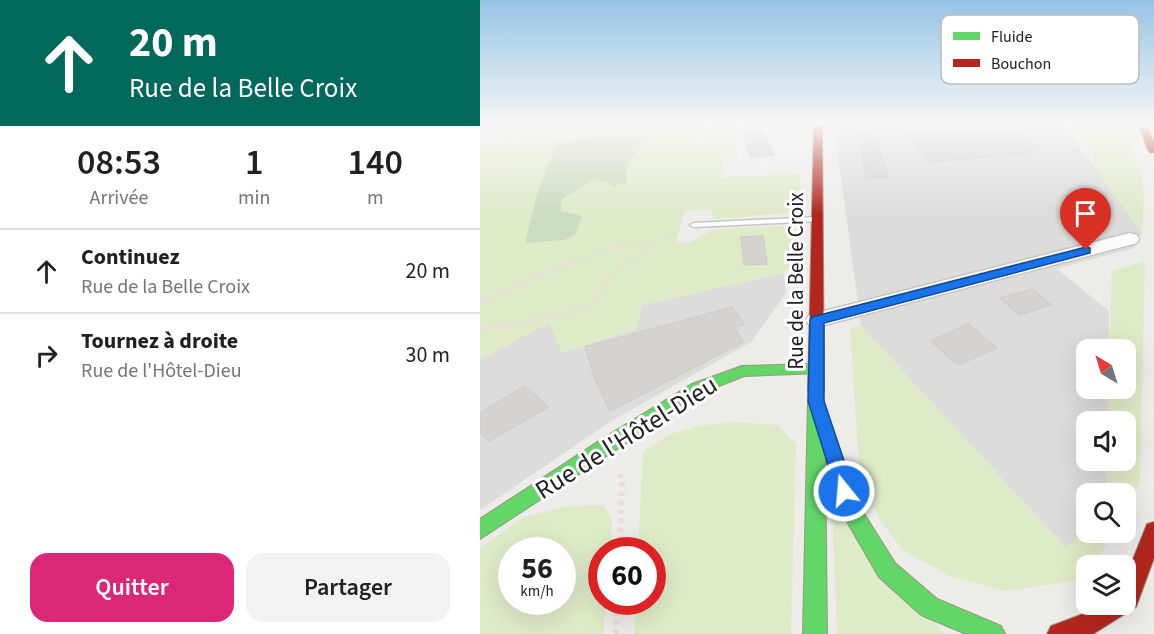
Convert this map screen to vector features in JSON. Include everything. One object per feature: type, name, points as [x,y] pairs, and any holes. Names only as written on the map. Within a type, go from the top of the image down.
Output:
[{"type":"main road","name":"Rue de la Belle Croix","points":[[815,634],[817,155]]},
{"type":"main road","name":"Rue de l'Hôtel-Dieu","points":[[480,530],[611,442],[698,388],[720,377],[742,371],[816,369]]},
{"type":"main road","points":[[816,401],[852,513],[887,570],[929,607],[993,634]]},
{"type":"main road","points":[[1136,578],[1154,531]]},
{"type":"main road","points":[[1059,634],[1089,624],[1103,615]]},
{"type":"street","points":[[817,320],[1130,239]]},
{"type":"lane","points":[[694,225],[816,219]]},
{"type":"path","points":[[480,330],[574,312],[595,302],[612,276],[655,242],[694,225]]},
{"type":"path","points":[[480,302],[556,268],[609,249],[655,242]]},
{"type":"path","points":[[611,442],[622,484],[620,537]]},
{"type":"path","points":[[616,634],[617,615]]},
{"type":"shaded area","points":[[838,155],[1085,155],[1142,233],[1134,248],[1057,269],[1109,311],[1109,339],[1076,339],[1076,399],[1108,399],[1108,411],[1076,411],[1076,471],[1107,471],[1107,483],[1076,483],[1076,540],[1067,549],[861,326]]},
{"type":"shaded area","points":[[784,273],[786,293],[751,342],[613,420],[480,510],[480,359],[550,322],[562,353],[642,305]]},
{"type":"green space","points":[[480,155],[553,155],[538,191],[526,242],[561,211],[561,200],[594,179],[607,182],[625,173],[636,155],[737,155],[738,157],[724,160],[720,177],[800,174],[801,212],[716,219],[710,209],[684,211],[676,243],[689,243],[712,230],[781,226],[799,232],[796,262],[784,273],[642,305],[637,329],[562,353],[549,323],[480,359]]},
{"type":"green space","points":[[553,155],[635,155],[627,168],[627,183],[613,186],[594,179],[561,200],[561,211],[582,216],[575,234],[564,240],[525,243],[538,191]]},
{"type":"green space","points":[[1094,155],[1135,155],[1144,192],[1142,233],[1093,166]]},
{"type":"green space","points":[[1145,261],[1140,481],[1136,490],[1136,483],[1107,483],[1107,471],[1136,471],[1136,411],[1108,411],[1108,399],[1136,399],[1136,339],[1109,339],[1112,271]]},
{"type":"green space","points":[[861,326],[1066,548],[1076,539],[1076,543],[1108,543],[1099,555],[1076,555],[1076,581],[1005,591],[952,577],[904,551],[879,519],[859,466],[850,328]]},
{"type":"green space","points":[[734,422],[778,425],[796,444],[791,634],[634,634],[635,615],[666,615],[666,537],[639,537],[643,452],[668,435],[698,426]]},
{"type":"green space","points":[[603,505],[612,520],[611,537],[588,537],[588,615],[605,615],[603,634],[480,634],[480,548],[524,517],[568,506]]},
{"type":"green space","points":[[832,509],[945,634],[837,634]]},
{"type":"building","points":[[750,155],[773,155],[751,157]]},
{"type":"building","points":[[862,155],[881,155],[888,178],[866,178]]},
{"type":"building","points":[[924,155],[1017,155],[931,162]]},
{"type":"building","points":[[763,236],[767,264],[744,265],[741,237]]},
{"type":"building","points":[[1032,289],[1051,305],[1020,315],[1000,298]]},
{"type":"building","points":[[732,307],[744,324],[734,327],[743,342],[610,411],[595,379],[585,347]]},
{"type":"building","points":[[968,324],[997,348],[958,365],[931,341]]},
{"type":"building","points":[[525,386],[548,407],[489,441],[480,432],[480,413]]},
{"type":"traffic: fast","points":[[480,530],[611,442],[698,388],[742,371],[816,369]]},
{"type":"traffic: fast","points":[[815,634],[816,401]]},
{"type":"traffic: fast","points":[[824,427],[852,513],[887,570],[929,607],[993,634]]},
{"type":"traffic: jam","points":[[816,391],[818,155]]},
{"type":"traffic: jam","points":[[1136,578],[1154,531]]},
{"type":"traffic: jam","points":[[1059,634],[1089,624],[1103,615]]},
{"type":"route","points":[[844,491],[816,401],[817,320],[844,315],[1086,250]]}]
